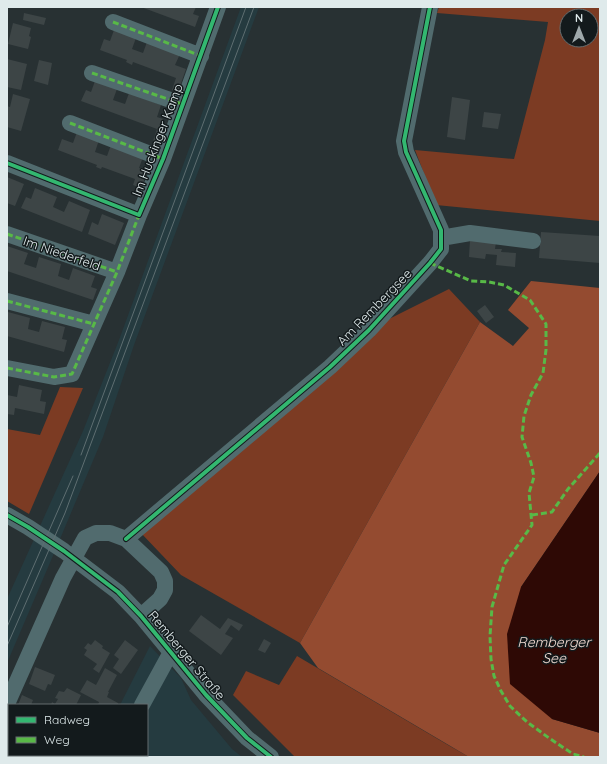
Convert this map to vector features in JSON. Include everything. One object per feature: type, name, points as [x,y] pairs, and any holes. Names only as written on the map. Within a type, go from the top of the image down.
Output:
[{"type":"street","name":"Im Huckinger Kamp","points":[[7,163],[139,216],[163,159],[218,7]]},
{"type":"street","points":[[430,7],[404,141],[406,152],[441,230],[441,238],[470,233],[533,242]]},
{"type":"street","points":[[113,22],[201,56]]},
{"type":"street","name":"Im Huckinger Kamp","points":[[92,72],[182,104]]},
{"type":"street","name":"Im Huckinger Kamp","points":[[70,123],[163,159]]},
{"type":"street","name":"Im Niederfeld","points":[[7,368],[54,377],[72,374],[117,272],[139,216]]},
{"type":"street","name":"Im Niederfeld","points":[[7,234],[117,272]]},
{"type":"street","name":"Am Rembergsee","points":[[126,539],[324,372],[369,330],[430,263],[440,249],[441,238]]},
{"type":"street","points":[[7,301],[94,324]]},
{"type":"street","name":"Remberger Straße","points":[[7,515],[40,535],[88,568],[118,592],[141,616],[206,695],[247,738],[271,757]]},
{"type":"street","points":[[7,704],[63,578],[85,538],[96,533],[110,533],[126,539],[161,572],[165,590],[160,599],[141,616]]},
{"type":"street","points":[[143,704],[170,652]]},
{"type":"shaded area","points":[[241,7],[259,7],[134,345],[103,437],[7,663],[7,599],[83,431],[119,340]]},
{"type":"shaded area","points":[[439,7],[600,7],[600,221],[436,205],[415,150],[514,159],[545,40],[548,22],[437,13]]},
{"type":"shaded area","points":[[531,281],[600,288],[600,471],[521,587],[552,719],[600,733],[600,757],[582,757],[574,754],[573,757],[469,757],[318,668],[300,643],[480,322],[513,346],[529,328],[508,310]]},
{"type":"shaded area","points":[[449,289],[480,322],[300,643],[181,575],[140,532],[379,324]]},
{"type":"shaded area","points":[[60,387],[83,388],[29,514],[7,501],[7,429],[40,435]]},
{"type":"shaded area","points":[[150,646],[181,678],[191,700],[232,749],[242,757],[94,757],[148,756],[148,704],[121,704]]},
{"type":"shaded area","points":[[297,656],[469,757],[295,757],[233,695],[246,671],[279,685]]},
{"type":"water","name":"Remberger See","points":[[600,471],[600,733],[552,719],[510,684],[507,634],[521,587]]},
{"type":"building","points":[[141,7],[196,7],[193,14],[199,16],[195,27]]},
{"type":"building","points":[[24,13],[46,18],[44,25],[23,20]]},
{"type":"building","points":[[13,23],[31,28],[29,36],[31,37],[28,49],[8,44]]},
{"type":"building","points":[[114,30],[136,38],[132,49],[143,53],[147,42],[180,54],[175,65],[186,69],[178,92],[172,90],[176,78],[133,62],[132,65],[126,62],[127,60],[100,50],[104,39],[110,41]]},
{"type":"building","points":[[7,59],[27,64],[21,90],[7,87]]},
{"type":"building","points":[[39,60],[52,63],[48,85],[34,81]]},
{"type":"building","points":[[95,81],[117,89],[113,100],[125,104],[129,93],[161,105],[157,117],[163,119],[159,130],[163,131],[159,143],[153,141],[157,129],[81,101],[86,90],[91,92]]},
{"type":"building","points":[[13,94],[30,99],[21,131],[7,127],[7,106],[10,107]]},
{"type":"building","points":[[452,97],[470,100],[465,140],[447,137]]},
{"type":"building","points":[[484,112],[501,114],[498,129],[482,127]]},
{"type":"building","points":[[77,132],[99,140],[95,152],[107,156],[111,145],[143,157],[139,168],[148,171],[141,188],[133,185],[135,179],[102,167],[101,169],[96,167],[97,165],[58,150],[62,139],[73,143]]},
{"type":"building","points":[[7,177],[24,184],[15,206],[7,203]]},
{"type":"building","points":[[35,188],[57,197],[53,207],[64,212],[69,201],[90,210],[82,232],[21,208],[26,197],[31,199]]},
{"type":"building","points":[[102,214],[124,223],[115,245],[88,234],[92,222],[98,225]]},
{"type":"building","points":[[541,232],[600,236],[600,263],[539,258]]},
{"type":"building","points":[[470,240],[496,242],[495,249],[502,249],[501,252],[516,253],[515,267],[496,265],[497,255],[486,254],[485,259],[469,257]]},
{"type":"building","points":[[7,246],[28,253],[24,264],[36,268],[39,257],[61,264],[58,276],[69,280],[73,268],[95,276],[91,287],[97,289],[93,300],[7,271]]},
{"type":"building","points":[[485,305],[494,317],[486,323],[477,311]]},
{"type":"building","points":[[8,312],[30,318],[28,329],[39,332],[42,321],[65,327],[62,339],[67,340],[64,352],[7,336]]},
{"type":"building","points":[[19,385],[42,390],[40,401],[46,402],[44,414],[15,408],[14,415],[7,414],[7,395],[17,397]]},
{"type":"building","points":[[201,615],[220,629],[228,618],[243,625],[239,631],[231,625],[225,634],[233,638],[221,655],[189,631]]},
{"type":"building","points":[[264,639],[271,643],[265,653],[258,650]]},
{"type":"building","points":[[95,640],[103,646],[102,648],[110,653],[99,673],[93,669],[97,664],[84,655],[87,650],[84,648],[88,643],[91,645]]},
{"type":"building","points":[[125,640],[138,650],[121,674],[113,668],[119,659],[114,655]]},
{"type":"building","points":[[35,667],[55,675],[51,685],[48,684],[45,691],[29,684]]},
{"type":"building","points":[[105,668],[117,675],[107,697],[118,704],[98,704],[99,702],[80,692],[87,680],[96,685]]},
{"type":"building","points":[[67,688],[81,695],[76,704],[55,704],[58,699],[55,698],[59,691],[64,692]]},
{"type":"building","points":[[22,695],[33,700],[31,704],[18,704]]},
{"type":"building","points":[[28,756],[50,756],[49,757]]},
{"type":"tram line","points":[[81,455],[246,7]]},
{"type":"tram line","points":[[7,646],[65,513],[254,7]]},
{"type":"tram line","points":[[7,627],[73,476]]},
{"type":"marked path","points":[[113,22],[201,56]]},
{"type":"marked path","points":[[92,73],[182,104]]},
{"type":"marked path","points":[[70,123],[163,159]]},
{"type":"marked path","points":[[7,368],[54,377],[72,374],[117,272],[139,215]]},
{"type":"marked path","points":[[7,234],[117,272]]},
{"type":"marked path","points":[[430,263],[471,281],[504,285],[530,300],[546,324],[546,350],[543,373],[531,395],[524,416],[522,437],[534,477],[529,493],[532,525],[504,565],[492,607],[490,636],[491,659],[494,676],[510,706],[527,722],[549,738],[573,754],[584,757]]},
{"type":"marked path","points":[[7,301],[94,324]]},
{"type":"marked path","points":[[532,515],[552,512],[568,489],[600,453]]},
{"type":"cycle path","points":[[7,163],[139,215],[163,159],[218,7]]},
{"type":"cycle path","points":[[126,539],[330,367],[369,330],[441,249],[441,230],[406,152],[404,141],[430,7]]},
{"type":"cycle path","points":[[7,515],[64,551],[118,592],[141,616],[206,695],[247,738],[271,757]]}]
